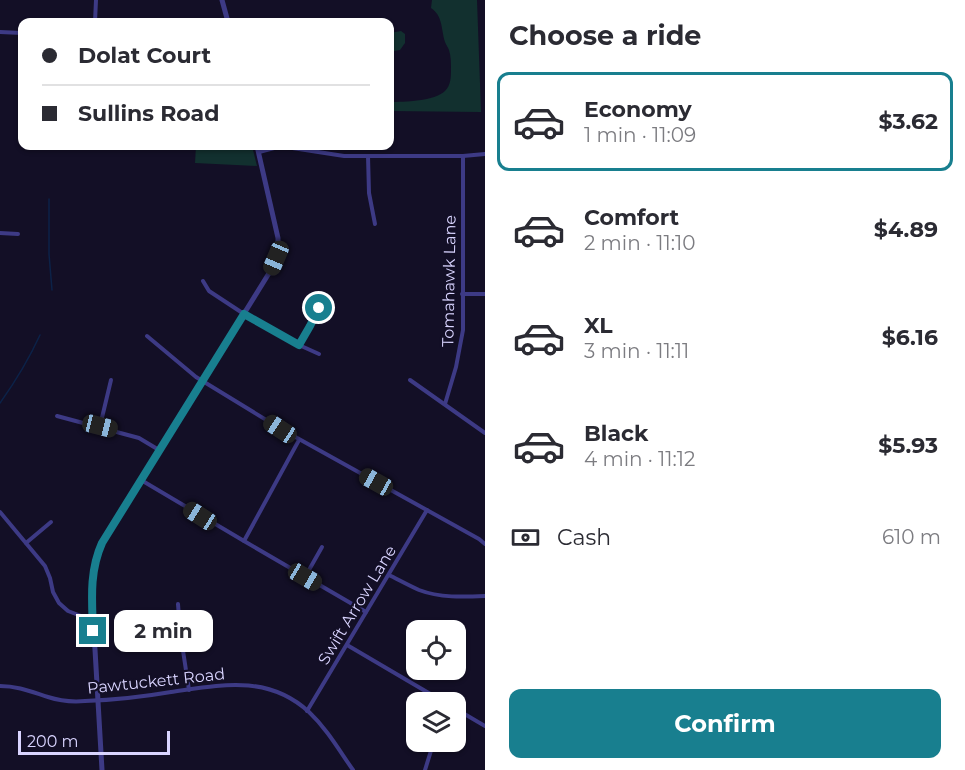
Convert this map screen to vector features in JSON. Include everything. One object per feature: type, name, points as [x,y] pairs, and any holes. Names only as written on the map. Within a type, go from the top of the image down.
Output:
[{"type":"street","points":[[95,18],[96,0]]},
{"type":"street","points":[[222,0],[227,18]]},
{"type":"street","points":[[0,32],[18,33]]},
{"type":"street","points":[[102,770],[92,616],[92,582],[95,563],[105,538],[271,270],[276,258],[277,229],[258,150]]},
{"type":"street","points":[[304,150],[333,155],[368,156],[485,154]]},
{"type":"street","points":[[368,156],[369,193],[375,224]]},
{"type":"street","name":"Tomahawk Lane","points":[[445,404],[460,349],[462,330],[463,156]]},
{"type":"street","points":[[0,233],[18,234]]},
{"type":"street","points":[[204,281],[209,291],[244,314],[319,354]]},
{"type":"street","points":[[462,294],[485,294]]},
{"type":"street","points":[[299,345],[319,308]]},
{"type":"street","points":[[147,336],[203,381],[299,440],[485,544]]},
{"type":"street","points":[[100,426],[111,380]]},
{"type":"street","points":[[410,380],[485,433]]},
{"type":"street","points":[[57,416],[139,438],[159,450]]},
{"type":"street","points":[[244,541],[299,440]]},
{"type":"street","points":[[141,480],[366,612]]},
{"type":"street","name":"Swift Arrow Lane","points":[[307,711],[427,510]]},
{"type":"street","points":[[0,512],[45,566],[58,603],[68,611],[81,616],[92,616]]},
{"type":"street","points":[[26,543],[51,522]]},
{"type":"street","points":[[305,577],[322,547]]},
{"type":"street","points":[[389,575],[436,595],[485,596]]},
{"type":"street","points":[[178,604],[189,690]]},
{"type":"street","points":[[347,645],[427,692]]},
{"type":"street","name":"Pawtuckett Road","points":[[0,686],[23,688],[50,698],[68,701],[132,698],[229,684],[254,686],[285,696],[307,711],[326,732],[353,770]]},
{"type":"street","points":[[466,715],[485,726]]},
{"type":"street","points":[[425,770],[431,752]]},
{"type":"green space","points":[[432,0],[477,0],[481,112],[394,111],[394,102],[434,97],[445,91],[450,84],[450,52],[445,42],[440,19],[431,8]]},
{"type":"green space","points":[[401,31],[405,34],[405,43],[400,50],[394,51],[394,32]]},
{"type":"green space","points":[[196,150],[253,150],[257,166],[195,163]]},
{"type":"waterway","points":[[49,199],[49,254],[52,290]]},
{"type":"waterway","points":[[0,403],[22,370],[40,335]]},
{"type":"route","points":[[93,631],[93,575],[102,543],[244,314],[299,345],[319,308]]}]
